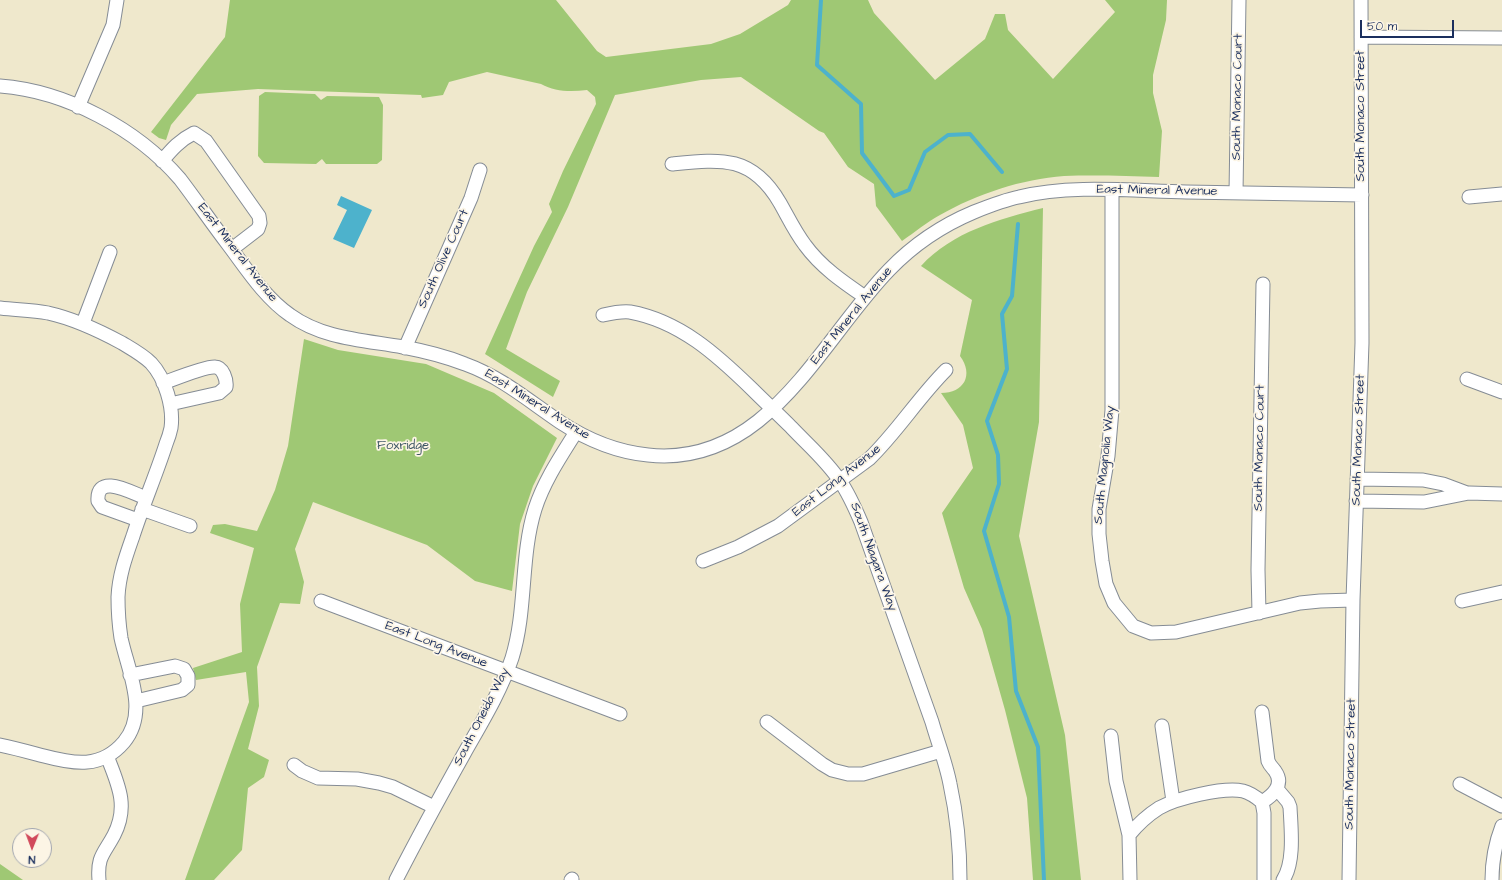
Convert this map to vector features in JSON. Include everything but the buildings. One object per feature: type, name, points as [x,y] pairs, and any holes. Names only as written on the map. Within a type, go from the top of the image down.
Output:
[{"type":"street","points":[[78,107],[113,25],[117,0]]},
{"type":"street","name":"South Monaco Court","points":[[1236,193],[1239,0]]},
{"type":"street","name":"South Monaco Street","points":[[1349,880],[1353,600],[1362,343],[1361,0]]},
{"type":"street","points":[[1361,37],[1502,38]]},
{"type":"street","name":"East Mineral Avenue","points":[[0,86],[32,91],[54,97],[107,120],[129,133],[162,161],[179,178],[259,285],[275,303],[290,316],[311,327],[330,334],[350,339],[405,348],[452,359],[482,371],[510,386],[560,422],[576,432],[602,444],[632,453],[664,456],[681,456],[712,449],[727,443],[755,425],[773,409],[805,373],[864,297],[891,267],[917,245],[969,214],[1011,199],[1038,193],[1085,190],[1362,195]]},
{"type":"street","points":[[162,161],[184,138],[194,133],[206,141],[258,216],[260,224],[258,229],[232,249]]},
{"type":"street","points":[[672,164],[720,161],[732,163],[755,173],[769,186],[797,235],[817,260],[864,297]]},
{"type":"street","name":"South Olive Court","points":[[405,348],[471,198],[480,170]]},
{"type":"street","name":"South Magnolia Way","points":[[1112,190],[1112,410],[1108,456],[1099,509],[1099,534],[1106,584],[1114,603],[1133,626],[1151,633],[1176,632],[1300,603],[1353,600]]},
{"type":"street","points":[[1469,197],[1502,194]]},
{"type":"street","points":[[83,323],[110,252]]},
{"type":"street","name":"South Monaco Court","points":[[1259,613],[1258,562],[1263,284]]},
{"type":"street","points":[[0,308],[48,313],[83,323],[141,355],[158,371],[163,383],[170,404],[171,428],[125,558],[119,581],[118,616],[121,638],[136,701],[136,714],[130,732],[124,741],[106,756],[93,761],[78,763],[0,745]]},
{"type":"street","name":"South Niagara Way","points":[[603,315],[629,312],[654,319],[700,343],[724,362],[773,409],[823,460],[840,481],[850,497],[861,522],[941,751],[950,783],[957,824],[960,880]]},
{"type":"street","points":[[163,383],[216,367],[220,368],[226,379],[226,387],[219,393],[170,404]]},
{"type":"street","name":"East Long Avenue","points":[[703,561],[738,546],[778,526],[869,459],[881,448],[946,370]]},
{"type":"street","points":[[1467,379],[1502,392]]},
{"type":"street","name":"South Oneida Way","points":[[396,880],[507,672],[516,641],[528,544],[535,510],[546,482],[576,432]]},
{"type":"street","points":[[1357,479],[1423,480],[1443,484],[1469,493]]},
{"type":"street","points":[[1356,501],[1424,502],[1469,493],[1502,494]]},
{"type":"street","points":[[142,509],[190,526]]},
{"type":"street","points":[[1462,601],[1502,592]]},
{"type":"street","name":"East Long Avenue","points":[[321,601],[620,714]]},
{"type":"street","points":[[130,675],[175,666],[184,669],[188,676],[188,684],[182,690],[136,701]]},
{"type":"street","points":[[1262,712],[1268,761],[1270,767],[1276,772],[1278,778],[1276,792],[1262,802]]},
{"type":"street","points":[[767,722],[822,764],[832,770],[848,774],[863,774],[941,751]]},
{"type":"street","points":[[1162,726],[1173,801]]},
{"type":"street","points":[[1111,736],[1116,781],[1130,835],[1130,880]]},
{"type":"street","points":[[99,880],[99,860],[119,824],[122,805],[120,788],[106,756]]},
{"type":"street","points":[[294,765],[302,771],[318,778],[357,779],[393,787],[434,807]]},
{"type":"street","points":[[1460,784],[1502,806]]},
{"type":"street","points":[[1277,789],[1288,802],[1290,807],[1290,862],[1287,874],[1283,880]]},
{"type":"street","points":[[1130,835],[1147,817],[1173,801],[1206,794],[1234,791],[1249,793],[1262,802],[1264,813],[1264,880]]},
{"type":"street","points":[[1492,880],[1494,852],[1502,826]]},
{"type":"green space","points":[[230,0],[556,0],[597,51],[606,57],[711,44],[740,34],[788,5],[791,0],[868,0],[874,13],[935,80],[985,39],[995,14],[1005,14],[1008,30],[1053,79],[1115,12],[1105,0],[1167,0],[1166,20],[1153,75],[1153,93],[1162,131],[1159,177],[1064,176],[1032,180],[984,194],[954,207],[930,221],[902,241],[876,206],[874,184],[848,167],[824,133],[741,77],[701,80],[615,95],[568,207],[527,292],[506,349],[560,381],[553,397],[485,354],[534,246],[552,212],[549,204],[563,171],[596,104],[595,97],[587,90],[557,90],[541,84],[487,72],[449,82],[443,95],[422,98],[421,95],[258,89],[197,94],[171,125],[166,140],[159,138],[151,132],[225,37]]},
{"type":"green space","points":[[265,92],[315,94],[321,100],[327,96],[379,97],[383,105],[382,160],[377,164],[326,164],[322,159],[316,164],[264,163],[258,156],[259,96]]},
{"type":"green space","points":[[1043,208],[1039,422],[1019,536],[1065,735],[1081,880],[1033,880],[1027,798],[1005,710],[982,629],[964,588],[942,513],[973,468],[963,425],[941,393],[956,390],[964,382],[966,376],[964,363],[960,356],[972,300],[921,266],[933,254],[947,244],[977,228]]},
{"type":"green space","name":"Foxridge","points":[[304,339],[338,350],[426,364],[494,393],[557,438],[533,486],[520,524],[512,591],[475,581],[427,545],[313,502],[295,549],[304,582],[300,604],[280,603],[257,667],[259,706],[248,749],[269,760],[264,777],[248,788],[242,850],[214,880],[185,880],[249,702],[246,672],[196,680],[193,668],[242,652],[240,604],[254,548],[210,533],[213,525],[225,524],[257,531],[275,490],[288,446]]},
{"type":"green space","points":[[0,864],[23,880],[0,880]]},
{"type":"water","points":[[341,196],[372,210],[354,248],[333,239],[347,210],[337,205]]},
{"type":"waterway","points":[[821,0],[817,65],[861,104],[862,153],[894,196],[909,190],[925,152],[948,135],[970,134],[1002,172]]},
{"type":"waterway","points":[[1018,224],[1012,296],[1002,314],[1007,369],[987,421],[998,455],[999,484],[984,531],[1009,617],[1016,691],[1038,747],[1044,880]]}]
